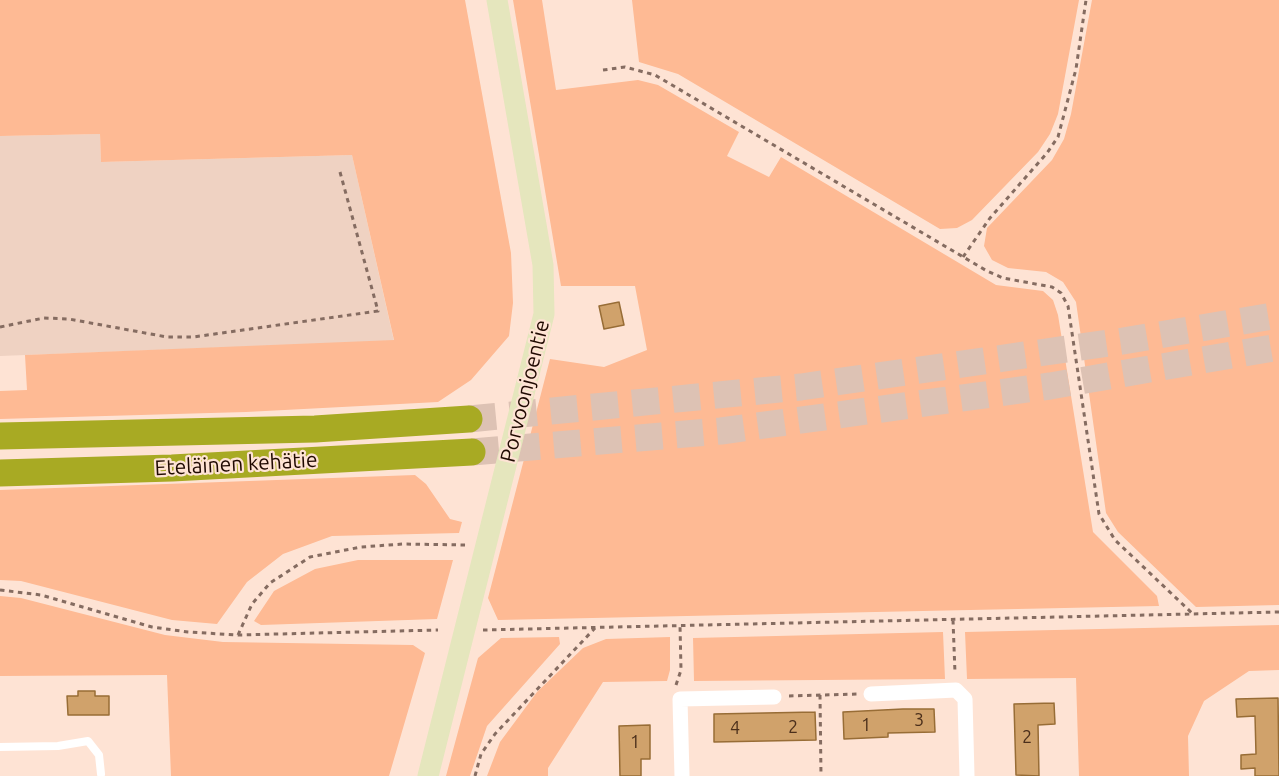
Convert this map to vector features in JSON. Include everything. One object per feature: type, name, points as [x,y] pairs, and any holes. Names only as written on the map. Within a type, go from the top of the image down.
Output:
[{"type":"highway","name":"Eteläinen kehätie","points":[[0,436],[304,429],[469,419]]},
{"type":"highway","name":"Eteläinen kehätie","points":[[0,473],[172,468],[472,452]]},
{"type":"street","name":"Porvoonjoentie","points":[[428,776],[544,314],[543,265],[497,0]]},
{"type":"street","points":[[871,694],[956,690],[964,699],[967,776]]},
{"type":"street","points":[[682,776],[680,699],[774,697]]},
{"type":"lane","points":[[0,747],[58,746],[88,741],[99,755],[101,774]]},
{"type":"path","points":[[963,257],[990,218],[1047,153],[1058,136],[1076,69],[1086,0]]},
{"type":"path","points":[[603,70],[626,67],[655,75],[963,257],[1003,278],[1052,287],[1061,293],[1068,306],[1100,514],[1114,540],[1194,615]]},
{"type":"path","points":[[0,327],[44,318],[69,319],[167,338],[193,338],[378,311],[340,172]]},
{"type":"path","points":[[238,635],[252,604],[270,583],[310,557],[332,551],[403,544],[469,545],[466,556]]},
{"type":"path","points":[[0,590],[41,595],[152,627],[188,632],[238,635],[438,630]]},
{"type":"path","points":[[479,630],[1279,612]]},
{"type":"path","points":[[953,619],[956,690]]},
{"type":"path","points":[[680,625],[681,670],[676,682],[680,699]]},
{"type":"path","points":[[475,776],[481,754],[495,734],[596,627]]},
{"type":"path","points":[[774,697],[871,694]]},
{"type":"path","points":[[820,695],[821,776]]},
{"type":"shaded area","points":[[0,0],[465,0],[511,253],[513,303],[509,336],[471,380],[438,402],[246,412],[0,419],[0,391],[27,390],[25,355],[394,340],[352,155],[101,162],[100,134],[0,136]]},
{"type":"shaded area","points":[[513,0],[542,0],[556,90],[638,80],[658,85],[739,132],[727,156],[769,177],[781,157],[996,285],[1043,291],[1053,300],[1058,315],[1093,532],[1157,596],[1159,606],[498,620],[488,598],[550,359],[604,367],[647,350],[635,286],[561,286]]},
{"type":"shaded area","points":[[632,0],[1079,0],[1058,114],[1050,134],[1038,152],[972,220],[957,228],[940,229],[678,74],[639,62]]},
{"type":"shaded area","points":[[1092,0],[1279,0],[1279,605],[1196,607],[1118,532],[1106,513],[1076,302],[1063,282],[1046,272],[1008,268],[992,260],[984,246],[987,228],[1052,160],[1064,139],[1071,114]]},
{"type":"shaded area","points":[[100,134],[101,162],[352,155],[394,341],[0,356],[0,136]]},
{"type":"shaded area","points":[[415,475],[426,484],[450,519],[462,522],[459,533],[332,536],[283,554],[247,582],[217,624],[172,620],[21,581],[0,580],[0,490]]},
{"type":"shaded area","points":[[358,560],[453,560],[437,619],[261,625],[254,621],[274,591],[315,569]]},
{"type":"shaded area","points":[[0,596],[21,598],[165,635],[223,642],[413,645],[425,653],[389,776],[171,776],[167,675],[0,676]]},
{"type":"shaded area","points":[[1279,625],[1279,670],[1249,671],[1204,701],[1188,736],[1189,776],[1079,776],[1076,678],[967,679],[965,632]]},
{"type":"shaded area","points":[[943,632],[945,679],[694,681],[693,638]]},
{"type":"shaded area","points":[[559,637],[560,644],[487,726],[470,776],[446,776],[478,658],[501,638]]},
{"type":"shaded area","points":[[670,637],[670,670],[667,681],[603,682],[548,768],[548,776],[487,776],[500,742],[537,692],[583,648],[606,639]]},
{"type":"building","points":[[619,302],[624,325],[604,329],[599,306]]},
{"type":"building","points":[[78,691],[95,691],[95,696],[109,696],[109,715],[68,715],[67,696],[78,696]]},
{"type":"building","points":[[1278,698],[1279,776],[1255,776],[1255,768],[1241,769],[1241,755],[1256,754],[1255,716],[1237,717],[1236,699]]},
{"type":"building","points":[[1054,703],[1055,724],[1038,725],[1039,776],[1016,775],[1014,704]]},
{"type":"building","points":[[934,709],[935,732],[888,733],[888,737],[844,739],[843,712]]},
{"type":"building","points":[[815,712],[816,740],[714,742],[714,714]]},
{"type":"building","points":[[650,725],[650,759],[641,759],[641,776],[620,776],[619,726]]},
{"type":"tunnel","points":[[469,419],[801,387],[1123,341],[1279,315]]},
{"type":"tunnel","points":[[472,452],[721,431],[1050,386],[1279,347]]}]
